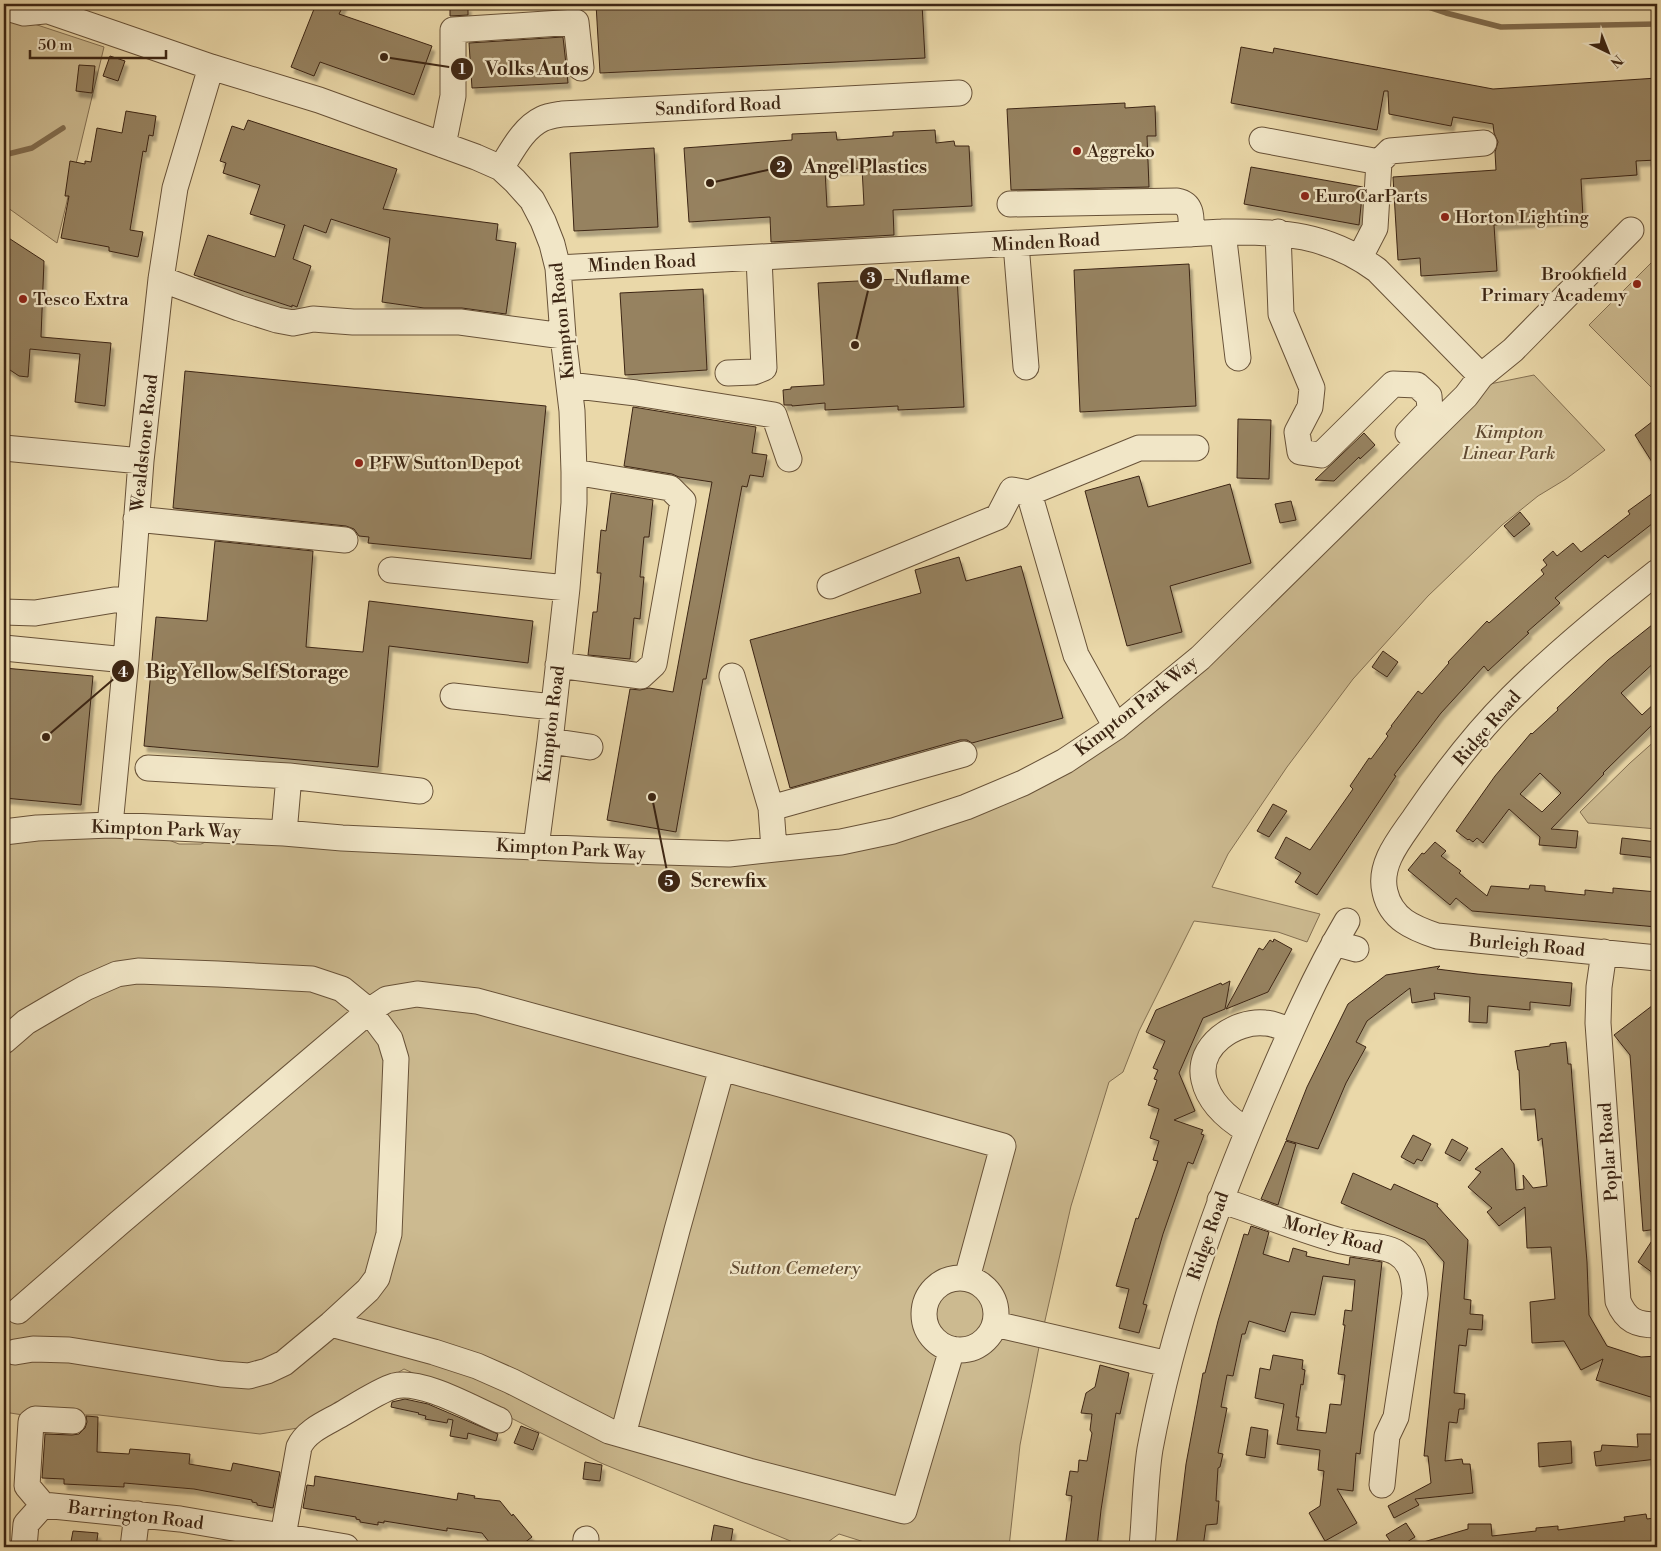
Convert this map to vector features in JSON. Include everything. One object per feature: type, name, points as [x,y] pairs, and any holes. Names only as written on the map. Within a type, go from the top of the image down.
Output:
[{"type":"street","name":"Kimpton Road","points":[[4,7],[24,13],[40,6],[211,67],[320,100],[476,156],[501,168],[532,200],[546,228],[558,268],[563,336],[572,411],[574,472],[574,503],[567,588],[536,847]]},
{"type":"street","points":[[443,145],[453,96],[453,30],[576,22],[581,68]]},
{"type":"street","name":"Wealdstone Road","points":[[110,825],[126,660],[141,462],[161,279],[175,188],[211,67]]},
{"type":"street","name":"Sandiford Road","points":[[501,168],[530,127],[543,118],[562,114],[959,93]]},
{"type":"street","points":[[1262,140],[1379,162]]},
{"type":"street","points":[[1360,257],[1375,228],[1379,162],[1390,151],[1484,143]]},
{"type":"street","points":[[1010,204],[1177,201],[1184,203],[1188,207],[1191,234]]},
{"type":"street","name":"Kimpton Park Way","points":[[4,832],[37,828],[110,825],[284,833],[342,838],[729,854],[841,842],[894,831],[966,807],[1023,783],[1065,761],[1116,727],[1200,658],[1466,396],[1481,376],[1513,350],[1631,230]]},
{"type":"street","points":[[1223,232],[1238,358]]},
{"type":"street","name":"Minden Road","points":[[558,268],[1223,232],[1278,232],[1314,239],[1340,247],[1360,257],[1378,270],[1481,376]]},
{"type":"street","points":[[1278,232],[1281,314],[1312,388],[1310,407],[1297,432],[1300,452],[1321,455],[1393,384],[1417,385],[1429,396],[1430,410],[1311,529],[1298,562]]},
{"type":"street","points":[[1016,244],[1026,368]]},
{"type":"street","points":[[728,373],[754,372],[764,368],[759,258]]},
{"type":"street","points":[[161,279],[239,308],[276,320],[293,323],[313,320],[460,322],[563,336]]},
{"type":"street","points":[[569,385],[636,393],[774,415],[789,459]]},
{"type":"street","points":[[4,448],[141,462]]},
{"type":"street","points":[[830,586],[998,516],[1012,490],[1029,493],[1139,448],[1196,448]]},
{"type":"street","points":[[558,665],[641,676],[654,664],[683,501],[670,488],[574,472]]},
{"type":"street","points":[[1029,493],[1076,655],[1116,727]]},
{"type":"street","points":[[136,519],[345,540]]},
{"type":"street","points":[[391,570],[567,588]]},
{"type":"street","name":"Ridge Road","points":[[1406,929],[1390,909],[1378,878],[1391,852],[1428,797],[1469,745],[1509,700],[1552,658],[1657,572]]},
{"type":"street","points":[[4,612],[35,613],[114,600],[130,600]]},
{"type":"street","points":[[4,648],[126,660]]},
{"type":"street","points":[[732,676],[771,808],[774,849]]},
{"type":"street","points":[[452,696],[553,707]]},
{"type":"street","points":[[550,741],[590,747]]},
{"type":"street","points":[[771,808],[964,754]]},
{"type":"street","points":[[148,768],[289,776],[420,791]]},
{"type":"street","points":[[284,833],[289,776]]},
{"type":"street","name":"Ridge Road","points":[[1142,1547],[1150,1452],[1168,1364],[1206,1238],[1248,1131],[1291,1031],[1345,946],[1347,921]]},
{"type":"street","name":"Burleigh Road","points":[[1406,929],[1461,939],[1657,958]]},
{"type":"street","name":"Poplar Road","points":[[1604,952],[1598,996],[1598,1023],[1618,1301],[1628,1318],[1634,1322],[1642,1325],[1657,1324]]},
{"type":"street","points":[[4,1041],[26,1022],[85,988],[117,974],[138,971],[312,979],[342,989],[369,1011],[390,1039],[396,1059],[388,1234],[377,1278],[368,1290],[332,1324],[284,1363],[267,1372],[249,1376],[220,1374],[69,1350],[34,1349],[9,1356]]},
{"type":"street","points":[[9,1356],[20,1343],[23,1330],[11,1307],[155,1192],[369,1011],[387,999],[417,994],[477,1001],[1003,1146],[967,1278]]},
{"type":"street","points":[[1248,1131],[1231,1121],[1211,1098],[1204,1081],[1202,1066],[1210,1049],[1221,1036],[1236,1027],[1252,1022],[1268,1023],[1291,1031]]},
{"type":"street","points":[[623,1435],[722,1068]]},
{"type":"street","name":"Morley Road","points":[[1220,1200],[1326,1236],[1362,1246],[1382,1247],[1398,1253],[1408,1263],[1414,1275],[1415,1294],[1396,1417],[1387,1436],[1382,1485]]},
{"type":"street","points":[[954,1278],[967,1278],[987,1289],[994,1300],[997,1312],[995,1324],[986,1340],[976,1347],[964,1350],[952,1349],[937,1342],[929,1332],[924,1320],[926,1302],[933,1291],[942,1283],[954,1278]]},
{"type":"street","points":[[332,1324],[434,1352],[476,1366],[511,1381],[609,1431],[749,1471],[904,1511],[952,1349]]},
{"type":"street","points":[[995,1324],[1168,1364]]},
{"type":"street","points":[[282,1542],[301,1441],[314,1430],[355,1406],[393,1386],[401,1385],[426,1388],[498,1420]]},
{"type":"street","points":[[24,1547],[26,1524],[43,1505],[27,1486],[31,1422],[34,1419],[73,1421]]},
{"type":"street","name":"Barrington Road","points":[[43,1505],[180,1519],[282,1542],[346,1547]]},
{"type":"street","points":[[133,1547],[137,1514]]},
{"type":"green space","points":[[4,14],[104,47],[57,243],[4,205]]},
{"type":"green space","name":"Brookfield Primary Academy","points":[[1657,257],[1657,393],[1589,325]]},
{"type":"green space","name":"Sutton Cemetery","points":[[1534,375],[1605,450],[1566,479],[1538,496],[1502,525],[1428,596],[1353,679],[1287,767],[1228,854],[1212,887],[1320,914],[1307,942],[1278,932],[1194,921],[1139,1031],[1123,1072],[1109,1082],[1071,1206],[1039,1347],[1020,1445],[1009,1547],[880,1547],[839,1534],[821,1547],[805,1547],[601,1463],[507,1416],[404,1369],[324,1416],[298,1428],[260,1434],[99,1415],[23,1415],[4,1412],[4,842],[148,832],[179,844],[201,844],[226,833],[694,861],[891,841],[1050,783],[1138,721],[1480,386]]},
{"type":"green space","points":[[1657,739],[1657,829],[1588,823],[1580,812]]},
{"type":"building","points":[[316,4],[344,4],[339,14],[432,46],[414,95],[320,62],[314,76],[291,67]]},
{"type":"building","points":[[596,4],[922,4],[925,58],[600,73]]},
{"type":"building","points":[[468,6],[468,15],[450,16],[450,7]]},
{"type":"building","points":[[563,37],[568,83],[472,88],[469,43]]},
{"type":"building","points":[[1241,47],[1273,53],[1274,48],[1493,89],[1657,78],[1657,160],[1636,161],[1637,175],[1581,179],[1583,218],[1494,225],[1497,271],[1421,276],[1420,258],[1398,260],[1393,177],[1496,170],[1495,152],[1498,142],[1493,124],[1453,117],[1451,126],[1389,114],[1388,91],[1384,91],[1377,130],[1231,103]]},
{"type":"building","points":[[110,56],[125,61],[118,81],[103,76]]},
{"type":"building","points":[[79,65],[95,66],[92,93],[76,91]]},
{"type":"building","points":[[1125,103],[1125,108],[1155,106],[1156,136],[1147,136],[1149,187],[1011,190],[1007,109]]},
{"type":"building","points":[[126,111],[156,116],[153,136],[149,135],[146,152],[143,151],[130,230],[143,232],[138,257],[109,251],[109,247],[61,238],[69,196],[65,196],[70,161],[85,164],[85,161],[91,162],[97,128],[122,133]]},
{"type":"building","points":[[248,120],[397,169],[383,209],[498,224],[496,240],[516,243],[506,314],[462,308],[424,308],[382,302],[390,238],[331,219],[326,233],[304,225],[293,259],[311,266],[297,307],[194,275],[208,235],[275,257],[285,225],[250,214],[260,185],[223,173],[226,163],[220,161],[232,126],[244,130]]},
{"type":"building","points":[[935,130],[936,143],[954,141],[955,146],[969,146],[972,206],[893,210],[894,235],[771,242],[770,217],[689,222],[684,148],[792,140],[792,134],[836,132],[837,140],[893,136],[893,132]],"holes":[[[862,168],[864,205],[827,207],[825,170]]]},
{"type":"building","points":[[654,148],[658,227],[574,231],[570,153]]},
{"type":"building","name":"EuroCarParts","points":[[1251,167],[1363,187],[1359,225],[1244,204]]},
{"type":"building","name":"Tesco Extra","points":[[4,235],[44,261],[41,337],[111,343],[105,406],[75,402],[80,354],[30,349],[28,377],[19,376],[4,366]]},
{"type":"building","points":[[1189,264],[1196,406],[1080,412],[1074,270]]},
{"type":"building","points":[[957,276],[964,407],[898,410],[898,406],[825,410],[825,403],[784,405],[783,390],[791,389],[791,387],[824,385],[818,283]]},
{"type":"building","points":[[703,289],[707,370],[625,375],[620,293]]},
{"type":"building","name":"PFW Sutton Depot","points":[[185,371],[546,406],[531,559],[368,543],[369,537],[359,536],[354,529],[346,526],[173,508]]},
{"type":"building","points":[[633,407],[756,427],[752,453],[767,455],[763,477],[750,475],[747,487],[742,486],[706,679],[703,679],[676,832],[607,820],[630,689],[640,690],[649,688],[673,692],[712,482],[624,466]]},
{"type":"building","points":[[1657,418],[1657,470],[1635,435]]},
{"type":"building","points":[[1238,419],[1271,420],[1269,479],[1237,478]]},
{"type":"building","points":[[1364,433],[1375,445],[1360,459],[1359,457],[1334,481],[1315,480]]},
{"type":"building","points":[[1139,476],[1148,507],[1230,484],[1251,563],[1170,586],[1182,632],[1127,646],[1085,491]]},
{"type":"building","points":[[1657,490],[1657,520],[1608,558],[1605,555],[1555,598],[1560,603],[1527,632],[1529,633],[1488,671],[1484,666],[1441,713],[1394,775],[1396,776],[1317,895],[1295,882],[1301,873],[1275,858],[1286,837],[1310,850],[1353,789],[1350,786],[1369,758],[1371,759],[1388,736],[1386,734],[1391,726],[1418,691],[1422,694],[1448,662],[1487,621],[1489,623],[1544,574],[1541,570],[1547,565],[1543,560],[1553,551],[1557,556],[1573,543],[1581,552],[1630,514],[1628,511]]},
{"type":"building","points":[[611,493],[653,500],[649,537],[644,537],[640,577],[644,577],[640,619],[634,618],[630,659],[588,655],[593,612],[597,612],[601,573],[597,573],[601,530],[606,531]]},
{"type":"building","points":[[1291,501],[1296,520],[1280,523],[1275,504]]},
{"type":"building","points":[[1520,512],[1530,524],[1514,537],[1504,526]]},
{"type":"building","points":[[215,541],[313,551],[306,647],[363,652],[369,601],[533,621],[528,663],[389,646],[378,767],[144,746],[156,617],[207,621]]},
{"type":"building","points":[[959,557],[966,581],[1021,566],[1063,718],[972,743],[967,740],[960,740],[790,788],[750,640],[921,593],[915,570]]},
{"type":"building","points":[[1657,621],[1657,660],[1621,693],[1642,715],[1657,701],[1657,720],[1603,773],[1551,829],[1578,831],[1576,848],[1539,845],[1540,837],[1509,809],[1483,843],[1477,838],[1473,842],[1468,840],[1456,831],[1495,776],[1531,733],[1558,710],[1557,708],[1608,660]],"holes":[[[1540,773],[1561,793],[1542,812],[1520,794]]]},
{"type":"building","points":[[1383,651],[1398,662],[1387,677],[1372,667]]},
{"type":"building","points":[[4,668],[93,676],[81,805],[4,798]]},
{"type":"building","points":[[1273,804],[1287,811],[1269,837],[1257,831]]},
{"type":"building","points":[[1622,838],[1657,842],[1657,858],[1620,854]]},
{"type":"building","points":[[1435,842],[1446,851],[1441,856],[1461,871],[1459,873],[1487,896],[1491,886],[1529,889],[1530,885],[1545,886],[1545,891],[1585,895],[1585,890],[1613,893],[1613,888],[1657,892],[1657,927],[1472,911],[1456,898],[1450,905],[1408,870],[1422,853],[1424,854]]},
{"type":"building","points":[[1274,939],[1292,949],[1268,992],[1226,1009],[1259,948],[1263,950],[1270,940],[1273,942]]},
{"type":"building","points":[[1440,966],[1437,969],[1572,983],[1570,1006],[1530,1002],[1530,1010],[1488,1006],[1487,1023],[1469,1022],[1470,997],[1434,993],[1435,999],[1412,1003],[1410,988],[1367,1021],[1356,1042],[1366,1047],[1346,1083],[1318,1149],[1286,1140],[1307,1087],[1348,1004],[1386,975]]},
{"type":"building","points":[[1230,981],[1225,1009],[1203,1018],[1179,1073],[1195,1111],[1174,1120],[1203,1130],[1201,1134],[1204,1135],[1193,1164],[1188,1162],[1163,1234],[1143,1304],[1147,1305],[1139,1333],[1119,1328],[1129,1289],[1116,1286],[1136,1218],[1138,1219],[1158,1161],[1153,1160],[1159,1141],[1150,1138],[1159,1109],[1148,1105],[1157,1080],[1154,1079],[1158,1070],[1153,1068],[1165,1041],[1146,1032],[1156,1010]]},
{"type":"building","points":[[1657,1002],[1657,1229],[1643,1231],[1630,1055],[1614,1035]]},
{"type":"building","points":[[1566,1042],[1568,1064],[1571,1064],[1587,1262],[1589,1315],[1607,1346],[1641,1357],[1657,1356],[1657,1399],[1596,1380],[1603,1359],[1581,1370],[1564,1341],[1532,1343],[1530,1302],[1555,1299],[1551,1247],[1527,1248],[1525,1207],[1499,1226],[1487,1212],[1492,1208],[1468,1187],[1481,1172],[1475,1169],[1502,1148],[1514,1164],[1516,1190],[1524,1189],[1523,1175],[1533,1188],[1547,1186],[1542,1138],[1538,1141],[1535,1109],[1521,1110],[1519,1070],[1515,1051]]},
{"type":"building","points":[[1413,1135],[1431,1144],[1422,1161],[1417,1159],[1414,1164],[1401,1157]]},
{"type":"building","points":[[1452,1139],[1468,1148],[1460,1161],[1445,1153]]},
{"type":"building","points":[[1286,1141],[1296,1144],[1278,1205],[1261,1199]]},
{"type":"building","points":[[1353,1173],[1391,1190],[1394,1184],[1438,1204],[1437,1206],[1468,1240],[1464,1299],[1471,1300],[1470,1314],[1483,1315],[1482,1330],[1468,1329],[1466,1346],[1459,1345],[1454,1393],[1465,1394],[1464,1409],[1459,1409],[1457,1423],[1449,1422],[1445,1461],[1462,1459],[1463,1464],[1470,1464],[1473,1493],[1415,1499],[1419,1505],[1394,1518],[1388,1506],[1431,1483],[1428,1456],[1424,1456],[1444,1262],[1425,1240],[1341,1203]]},
{"type":"building","points":[[1251,1226],[1269,1232],[1263,1254],[1289,1262],[1293,1248],[1307,1252],[1306,1256],[1349,1265],[1350,1257],[1382,1262],[1360,1454],[1356,1453],[1353,1491],[1337,1489],[1357,1523],[1325,1541],[1309,1513],[1320,1506],[1324,1471],[1318,1470],[1320,1450],[1277,1444],[1284,1404],[1255,1398],[1260,1368],[1270,1370],[1273,1355],[1303,1360],[1302,1369],[1305,1370],[1296,1417],[1299,1417],[1297,1430],[1326,1433],[1330,1404],[1341,1405],[1345,1375],[1338,1374],[1345,1325],[1343,1325],[1345,1310],[1352,1311],[1355,1280],[1323,1276],[1315,1315],[1291,1312],[1285,1332],[1249,1321],[1245,1334],[1242,1334],[1233,1376],[1227,1375],[1221,1407],[1227,1408],[1218,1453],[1223,1454],[1220,1467],[1218,1468],[1216,1501],[1219,1501],[1217,1524],[1206,1525],[1203,1547],[1176,1547],[1186,1464],[1203,1373],[1205,1373],[1218,1321],[1244,1234],[1248,1235]]},
{"type":"building","points":[[1657,1233],[1657,1276],[1638,1262]]},
{"type":"building","points":[[1100,1365],[1129,1373],[1120,1414],[1116,1413],[1097,1547],[1065,1547],[1072,1496],[1066,1495],[1070,1471],[1078,1472],[1079,1460],[1087,1461],[1092,1433],[1090,1430],[1092,1414],[1081,1413],[1086,1393],[1095,1387]]},
{"type":"building","points":[[405,1399],[428,1404],[498,1434],[496,1441],[468,1433],[467,1439],[450,1436],[453,1420],[448,1419],[447,1423],[425,1419],[426,1416],[419,1413],[391,1407],[392,1402]]},
{"type":"building","points":[[86,1416],[98,1417],[97,1452],[129,1454],[130,1449],[190,1454],[189,1464],[231,1471],[233,1463],[280,1472],[273,1508],[257,1505],[252,1500],[194,1489],[124,1483],[124,1487],[64,1484],[64,1479],[42,1478],[45,1434],[79,1434],[85,1428]]},
{"type":"building","points":[[521,1426],[539,1433],[533,1450],[514,1443]]},
{"type":"building","points":[[1251,1427],[1268,1430],[1265,1458],[1246,1455]]},
{"type":"building","points":[[1637,1434],[1657,1434],[1657,1459],[1596,1466],[1594,1452],[1601,1451],[1602,1445],[1638,1447]]},
{"type":"building","points":[[1571,1441],[1572,1463],[1539,1467],[1538,1443]]},
{"type":"building","points":[[585,1462],[602,1465],[600,1481],[583,1479]]},
{"type":"building","points":[[315,1476],[457,1500],[458,1493],[475,1496],[474,1498],[500,1501],[532,1537],[519,1547],[493,1547],[482,1533],[447,1528],[447,1531],[384,1521],[384,1523],[378,1522],[378,1525],[360,1522],[356,1517],[303,1508],[307,1485],[314,1486]]},
{"type":"building","points":[[1646,1514],[1647,1519],[1654,1518],[1657,1526],[1657,1547],[1421,1547],[1420,1543],[1468,1529],[1468,1524],[1491,1524],[1492,1536],[1536,1531],[1536,1528],[1558,1526],[1558,1530],[1625,1521],[1624,1517]]},
{"type":"building","points":[[1406,1523],[1415,1537],[1399,1547],[1394,1547],[1386,1535]]},
{"type":"building","points":[[714,1525],[733,1529],[730,1546],[711,1542]]},
{"type":"building","points":[[73,1531],[98,1533],[96,1547],[70,1547]]},
{"type":"waterway","points":[[1419,4],[1501,27],[1657,24]]},
{"type":"waterway","points":[[4,155],[32,148],[63,128]]},
{"type":"place","name":"Volks Autos","points":[[384,57]]},
{"type":"place","name":"Aggreko","points":[[1077,151]]},
{"type":"place","name":"Angel Plastics","points":[[710,183]]},
{"type":"place","name":"EuroCarParts","points":[[1305,196]]},
{"type":"place","name":"Horton Lighting","points":[[1445,217]]},
{"type":"place","name":"Brookfield Primary Academy","points":[[1637,284]]},
{"type":"place","name":"Tesco Extra","points":[[23,299]]},
{"type":"place","name":"Nuflame","points":[[855,345]]},
{"type":"place","name":"PFW Sutton Depot","points":[[359,463]]},
{"type":"place","name":"Big Yellow Self Storage","points":[[46,737]]},
{"type":"place","name":"Screwfix","points":[[652,797]]},
{"type":"park label","name":"Kimpton Linear Park","points":[[1509,442]]}]
